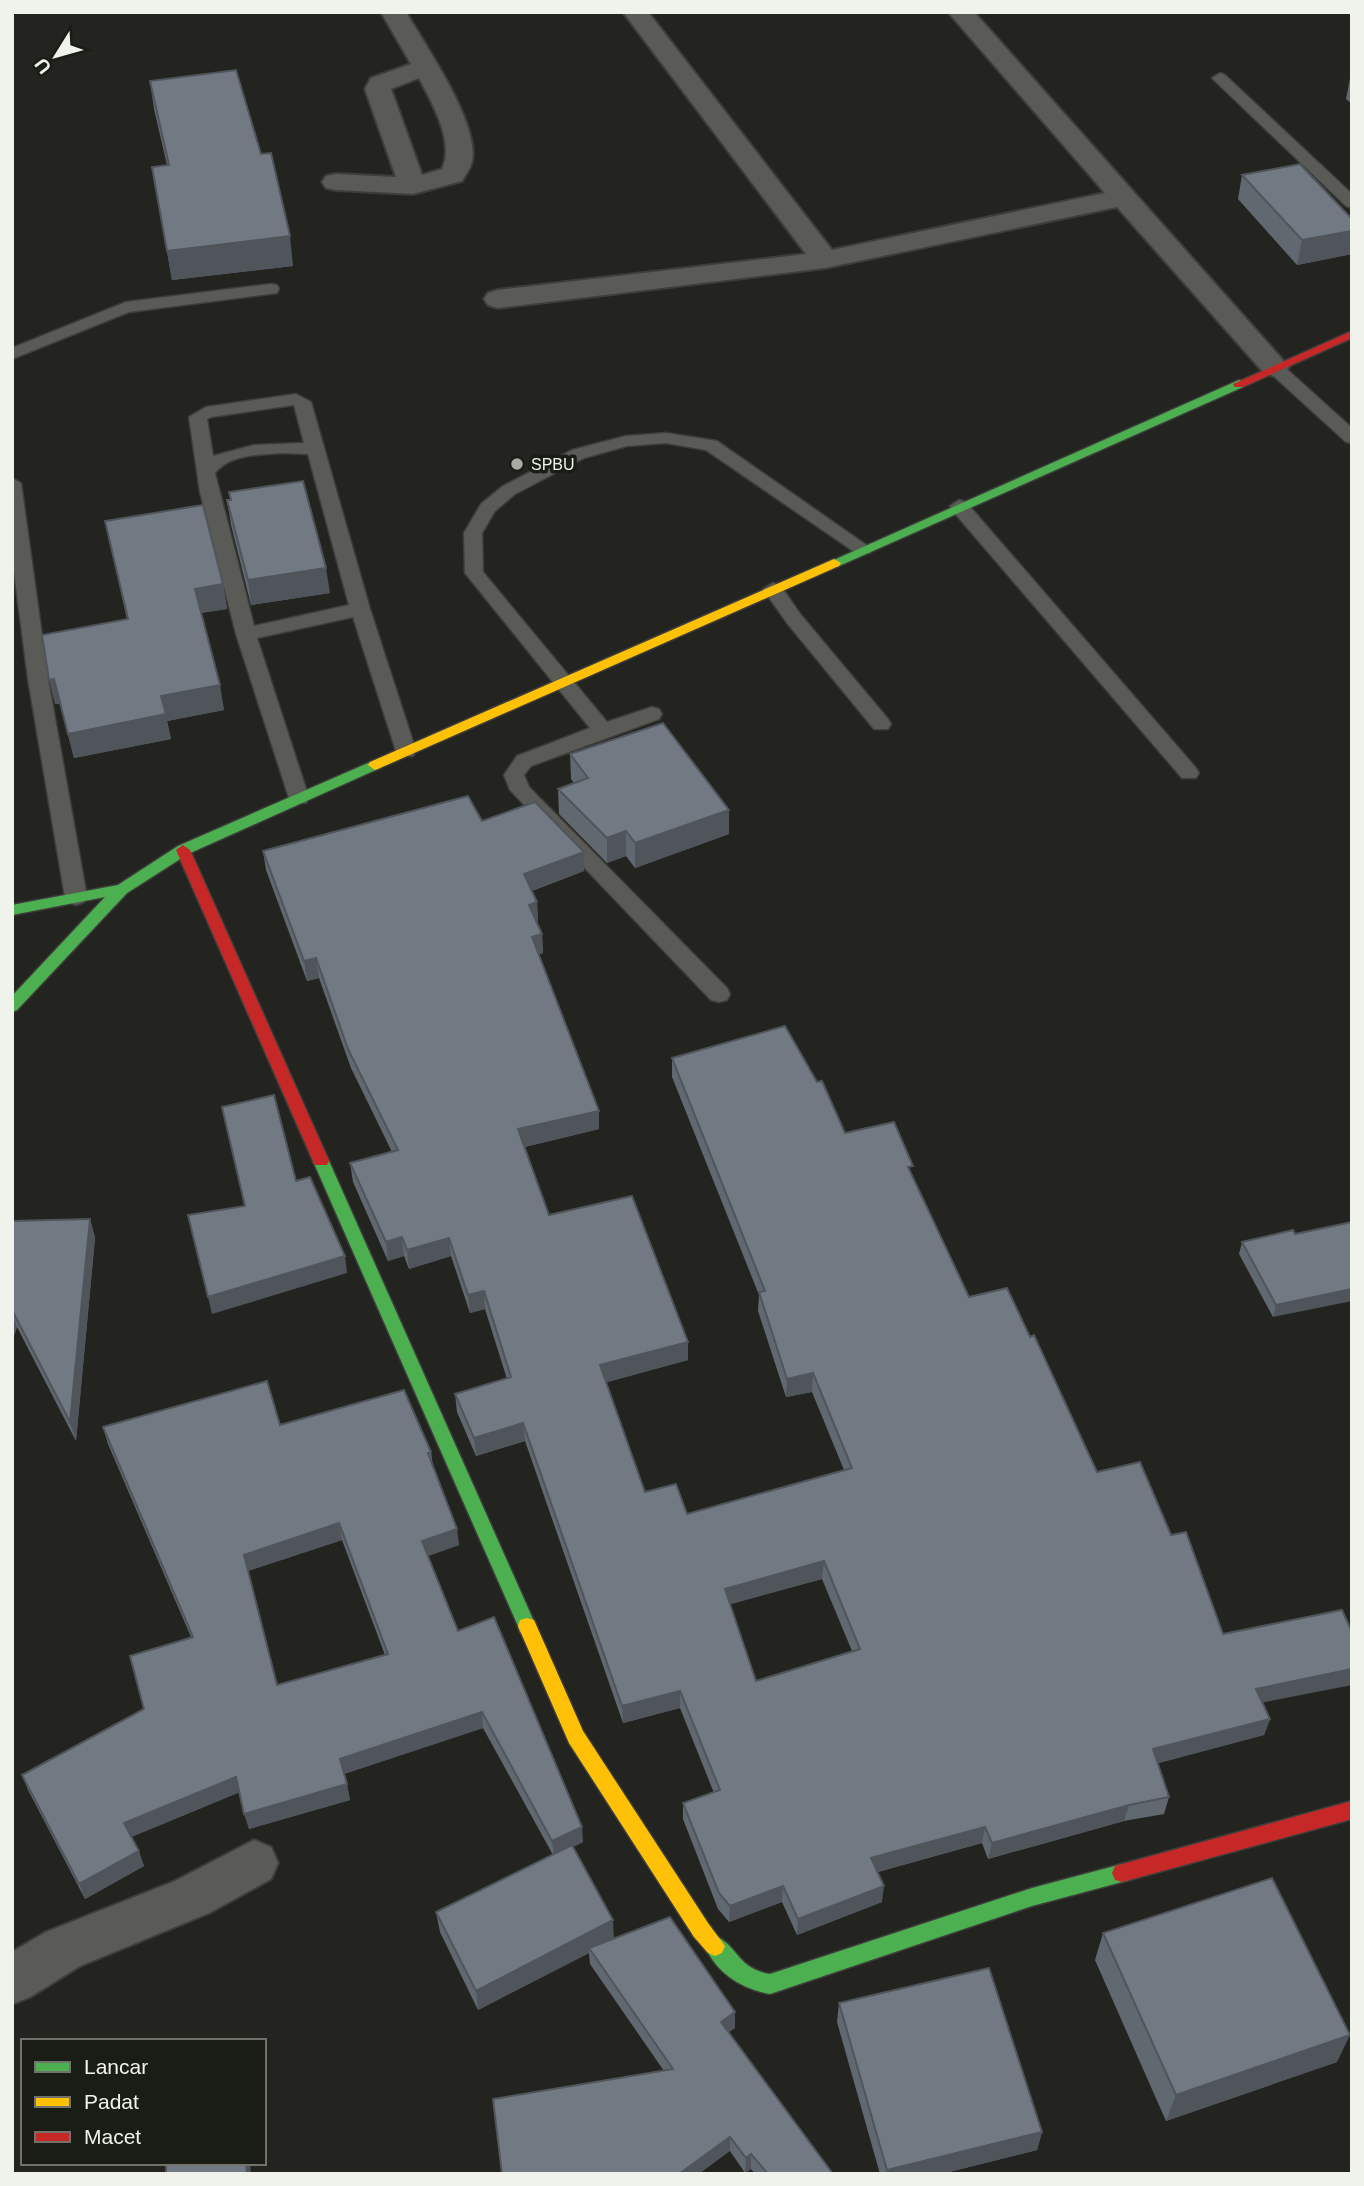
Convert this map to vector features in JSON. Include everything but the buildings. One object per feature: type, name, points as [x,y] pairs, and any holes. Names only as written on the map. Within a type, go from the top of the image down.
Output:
[{"type":"main road","points":[[12,1006],[122,889],[183,850],[1352,334]]},
{"type":"main road","points":[[183,850],[576,1737],[701,1930],[734,1969],[752,1982],[770,1984],[792,1979],[1032,1896],[1352,1810]]},
{"type":"main road","points":[[12,910],[122,889]]},
{"type":"street","points":[[336,182],[413,186],[452,175],[459,162],[455,128],[393,12]]},
{"type":"street","points":[[635,12],[825,260]]},
{"type":"street","points":[[960,12],[1274,367]]},
{"type":"street","points":[[413,186],[378,89],[380,83],[424,68]]},
{"type":"street","points":[[498,299],[825,260],[1123,197]]},
{"type":"street","points":[[12,1980],[63,1949],[192,1897],[254,1863]]},
{"type":"lane","points":[[1220,78],[1352,203]]},
{"type":"lane","points":[[12,354],[126,306],[271,289]]},
{"type":"lane","points":[[1274,367],[1352,438]]},
{"type":"lane","points":[[299,798],[246,634],[206,473],[198,417],[206,412],[296,399],[302,402],[360,609],[407,751]]},
{"type":"lane","points":[[603,730],[474,573],[473,533],[488,508],[509,490],[578,454],[626,441],[666,438],[712,446],[863,549]]},
{"type":"lane","points":[[206,473],[214,462],[224,456],[291,446],[314,450]]},
{"type":"lane","points":[[12,484],[37,679],[76,897]]},
{"type":"lane","points":[[959,506],[1189,773]]},
{"type":"lane","points":[[773,589],[794,619],[881,724]]},
{"type":"lane","points":[[246,634],[360,609]]},
{"type":"lane","points":[[652,714],[524,761],[514,775],[520,790],[719,994]]},
{"type":"traffic: fast","points":[[834,563],[1239,384]]},
{"type":"traffic: fast","points":[[12,1006],[122,889],[183,850],[375,765]]},
{"type":"traffic: fast","points":[[12,910],[122,889]]},
{"type":"traffic: fast","points":[[321,1161],[527,1626]]},
{"type":"traffic: fast","points":[[715,1946],[732,1966],[745,1976],[770,1984],[1032,1897],[1122,1873]]},
{"type":"traffic: slow","points":[[375,765],[834,563]]},
{"type":"traffic: slow","points":[[527,1626],[576,1737],[701,1930],[715,1946]]},
{"type":"traffic: jam","points":[[1239,384],[1352,334]]},
{"type":"traffic: jam","points":[[183,850],[321,1161]]},
{"type":"traffic: jam","points":[[1122,1873],[1352,1810]]},
{"type":"place","name":"SPBU","points":[[517,464]]}]
